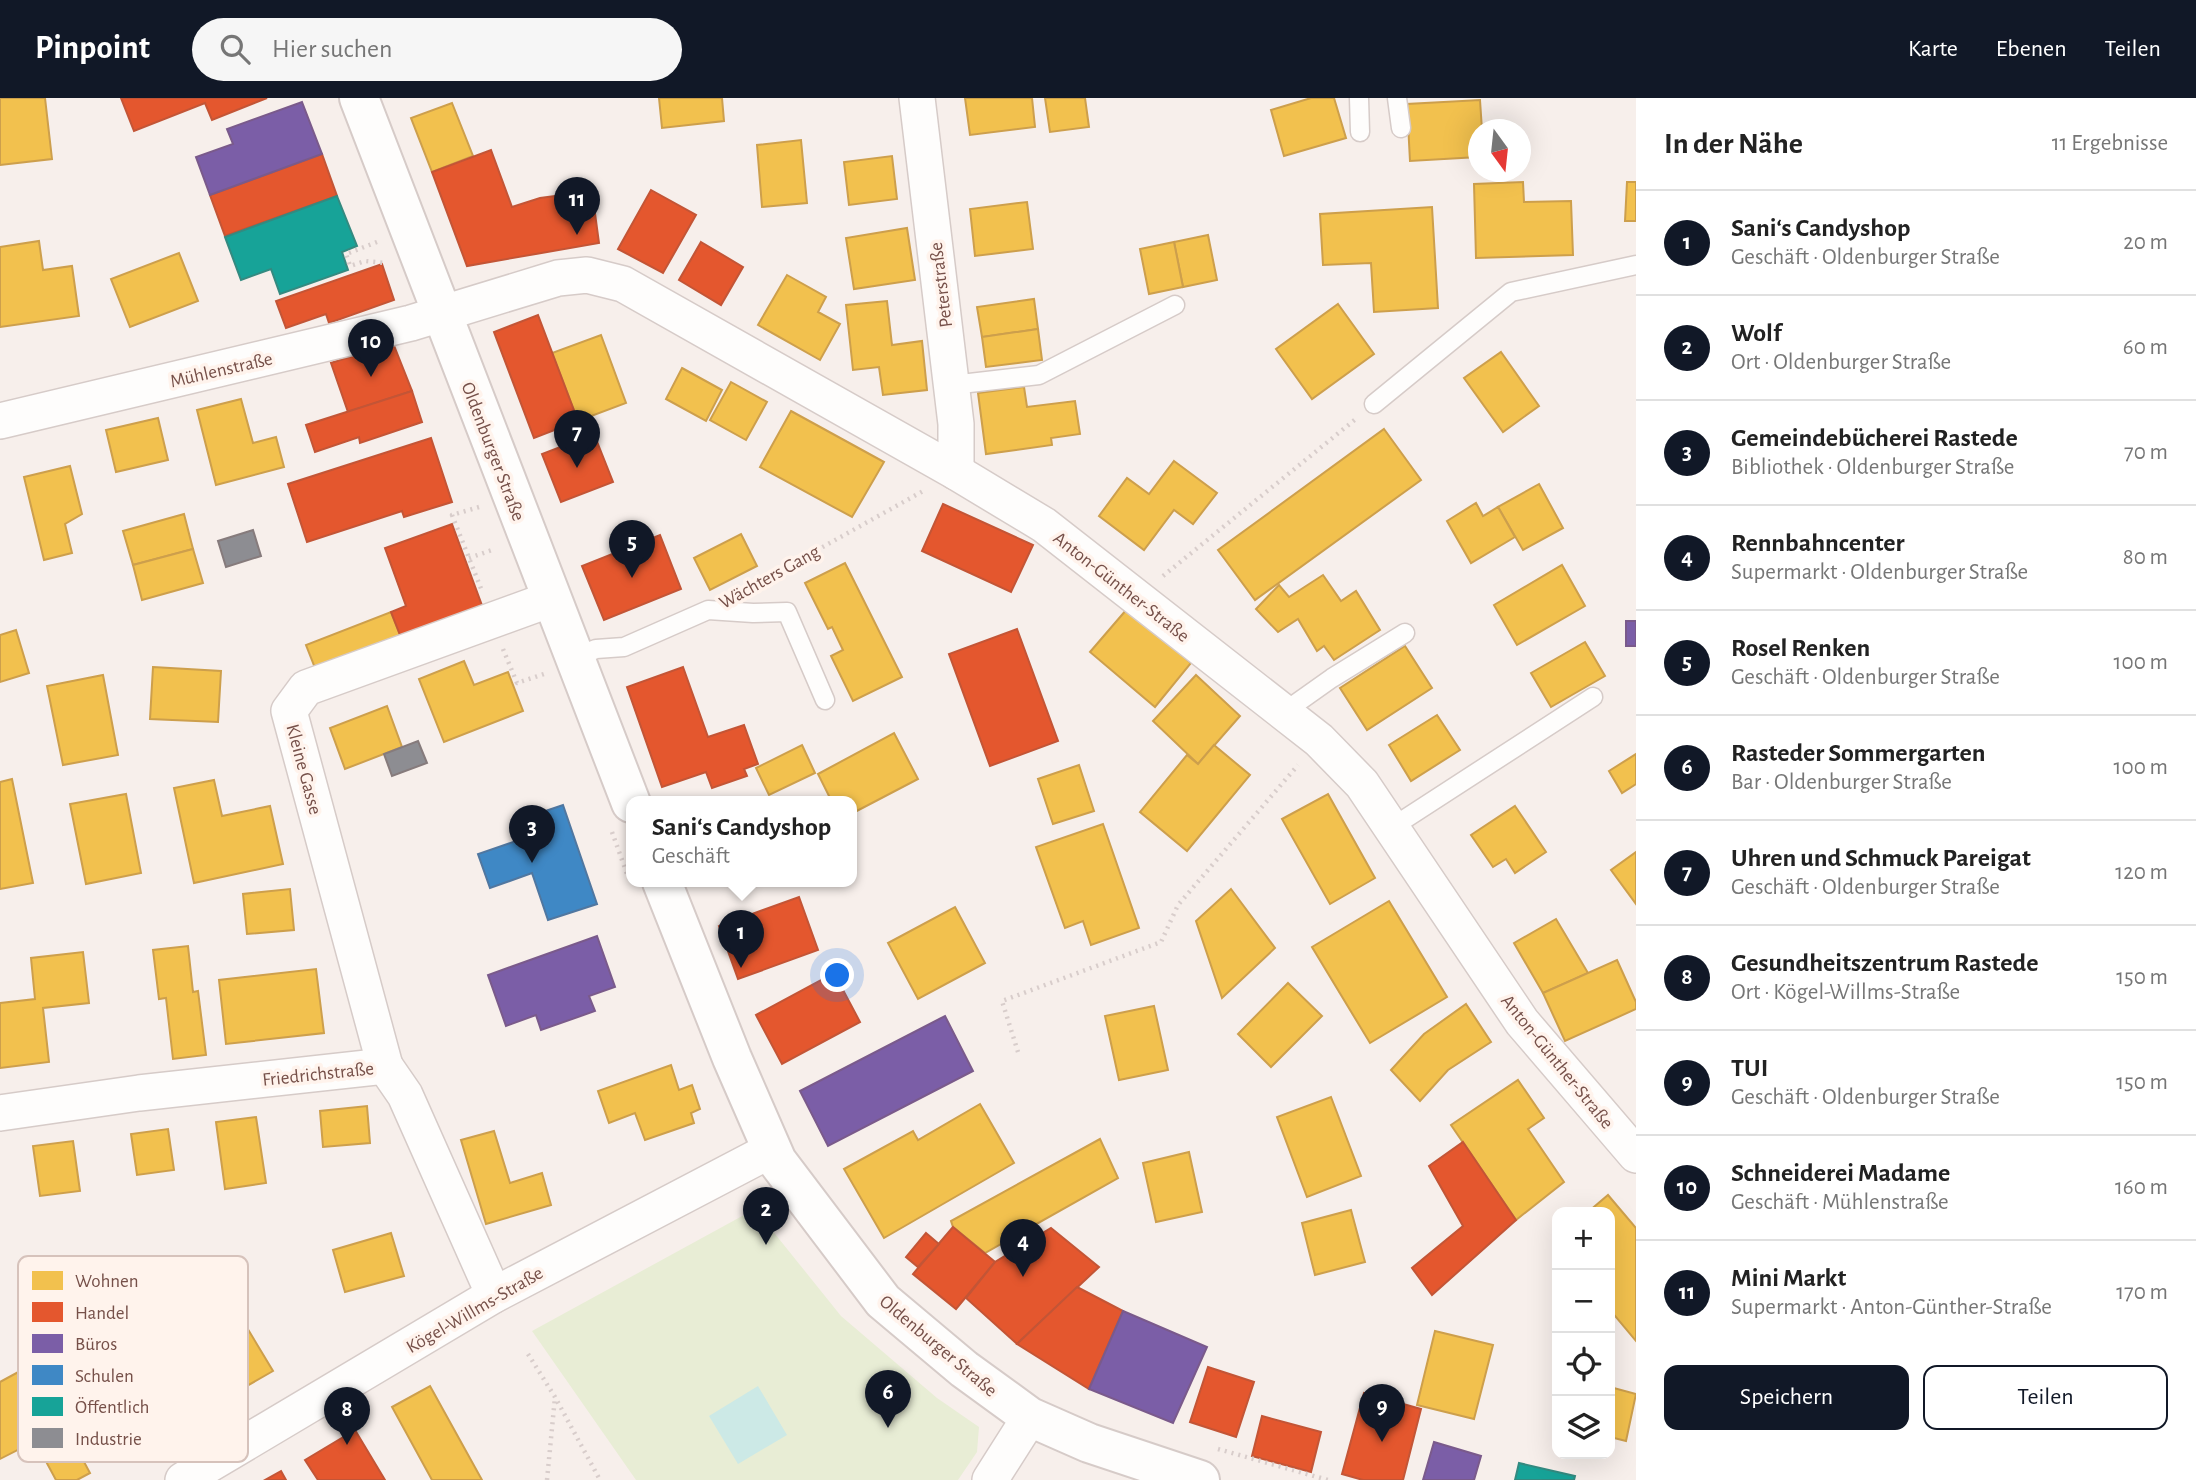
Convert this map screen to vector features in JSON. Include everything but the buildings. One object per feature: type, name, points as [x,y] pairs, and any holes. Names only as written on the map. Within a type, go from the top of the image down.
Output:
[{"type":"street","name":"Oldenburger Straße","points":[[359,98],[628,796]]},
{"type":"street","name":"Peterstraße","points":[[917,98],[952,385],[957,472]]},
{"type":"street","name":"Anton-Günther-Straße","points":[[440,313],[558,278],[587,275],[623,284],[957,472],[1044,525],[1319,740],[1362,784],[1522,1022],[1636,1155]]},
{"type":"street","name":"Mühlenstraße","points":[[0,421],[411,323],[440,313]]},
{"type":"street","name":"Kleine Gasse","points":[[385,1066],[289,710],[306,688],[551,599]]},
{"type":"street","name":"Oldenburger Straße","points":[[664,887],[732,1058],[783,1173],[883,1301],[964,1369],[1030,1417],[1089,1443],[1204,1463]]},
{"type":"street","name":"Friedrichstraße","points":[[0,1113],[139,1093],[385,1066],[405,1095],[494,1295]]},
{"type":"street","name":"Kögel-Willms-Straße","points":[[248,1441],[494,1295],[771,1150]]},
{"type":"street","points":[[990,1480],[1030,1417]]},
{"type":"street","name":"Kögel-Willms-Straße","points":[[183,1480],[213,1462]]},
{"type":"lane","points":[[1359,98],[1360,132]]},
{"type":"lane","points":[[1396,98],[1401,128]]},
{"type":"lane","points":[[1374,404],[1511,292],[1636,265]]},
{"type":"lane","points":[[952,385],[1039,375],[1175,305]]},
{"type":"lane","points":[[708,610],[787,612],[825,700]]},
{"type":"lane","name":"Wächters Gang","points":[[573,657],[596,649],[624,646],[708,610]]},
{"type":"lane","points":[[1284,712],[1332,678],[1405,633]]},
{"type":"lane","points":[[1391,828],[1592,697]]},
{"type":"path","points":[[383,239],[346,254],[350,266],[365,261],[383,261],[394,270]]},
{"type":"path","points":[[1137,597],[1374,404]]},
{"type":"path","name":"Wächters Gang","points":[[708,610],[957,472]]},
{"type":"path","points":[[469,558],[495,549]]},
{"type":"path","points":[[1018,1052],[1002,1000],[1161,942],[1178,905],[1319,740]]},
{"type":"path","points":[[528,1354],[555,1397],[600,1480]]},
{"type":"path","points":[[547,1480],[555,1397]]},
{"type":"path","points":[[1204,1463],[1328,1480]]},
{"type":"green space","points":[[755,1209],[841,1316],[937,1398],[979,1427],[977,1452],[958,1480],[636,1480],[532,1331]]},
{"type":"water","points":[[758,1386],[787,1435],[738,1464],[709,1416]]},
{"type":"place","name":"Mini Markt","points":[[577,235]]},
{"type":"place","name":"Schneiderei Madame","points":[[371,377]]},
{"type":"place","name":"Uhren und Schmuck Pareigat","points":[[577,468]]},
{"type":"place","name":"Rosel Renken","points":[[632,578]]},
{"type":"place","name":"Gemeindebücherei Rastede","points":[[532,863]]},
{"type":"place","name":"Sani‘s Candyshop","points":[[741,968]]},
{"type":"place","name":"Wolf","points":[[766,1245]]},
{"type":"place","name":"Rennbahncenter","points":[[1023,1277]]},
{"type":"place","name":"Rasteder Sommergarten","points":[[888,1428]]},
{"type":"place","name":"TUI","points":[[1382,1442]]},
{"type":"place","name":"Gesundheitszentrum Rastede","points":[[347,1445]]}]
